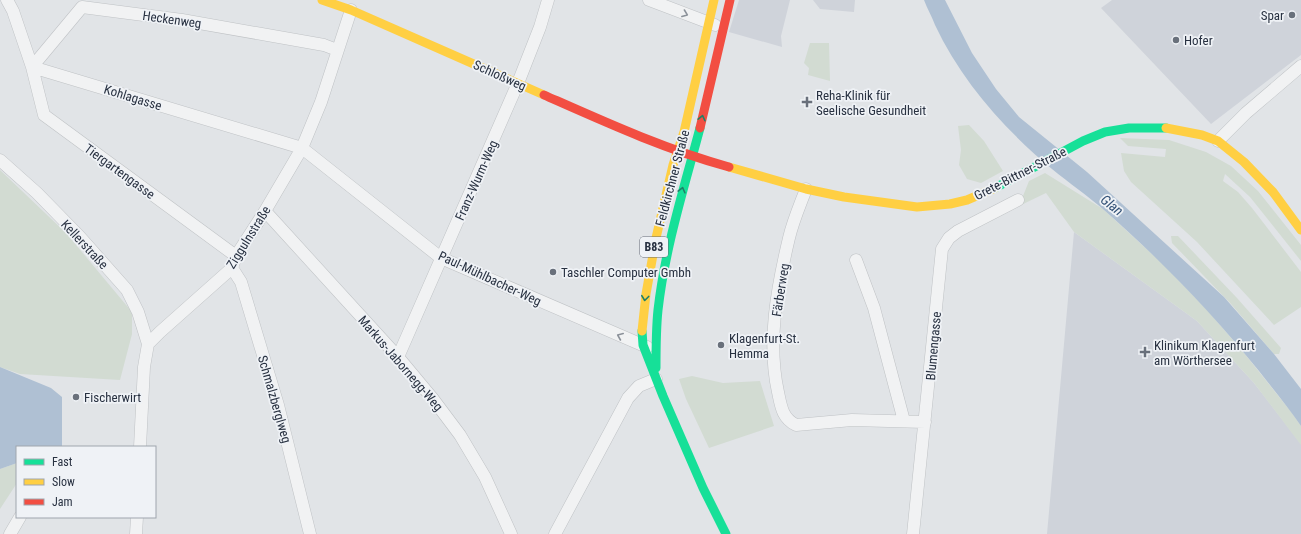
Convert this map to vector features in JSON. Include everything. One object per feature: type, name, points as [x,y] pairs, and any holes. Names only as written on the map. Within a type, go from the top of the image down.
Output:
[{"type":"street","points":[[7,0],[13,11],[32,66]]},
{"type":"street","name":"Schloßweg","points":[[322,0],[351,10],[641,138],[678,151]]},
{"type":"street","name":"Franz-Wurm-Weg","points":[[398,357],[518,83],[540,27],[548,0]]},
{"type":"street","points":[[649,0],[724,28]]},
{"type":"street","name":"Feldkirchner Straße","points":[[714,0],[684,132],[672,173],[650,266],[642,328],[643,344],[656,379],[703,488],[726,534]]},
{"type":"street","name":"Feldkirchner Straße","points":[[656,379],[655,352],[659,302],[674,225],[698,135],[730,0]]},
{"type":"street","name":"Heckenweg","points":[[32,66],[82,7],[182,20],[324,45],[337,50]]},
{"type":"street","name":"Ziggulnstraße","points":[[148,344],[232,268],[236,256],[265,211],[302,148],[321,102],[351,10]]},
{"type":"street","name":"Kohlagasse","points":[[32,66],[302,148]]},
{"type":"street","name":"Tiergartengasse","points":[[32,66],[44,115],[236,256]]},
{"type":"street","points":[[1218,141],[1246,113],[1301,66]]},
{"type":"street","name":"Grete-Bittner-Straße","points":[[678,151],[806,189],[844,197],[917,207],[967,200],[980,195],[1083,141],[1105,132],[1128,128],[1166,128],[1202,135],[1218,141],[1244,162],[1273,192],[1301,230]]},
{"type":"street","name":"Paul-Mühlbacher-Weg","points":[[302,148],[441,258],[643,344],[655,352]]},
{"type":"street","name":"Kellerstraße","points":[[0,160],[37,193],[80,237],[127,290],[138,312],[148,344]]},
{"type":"street","name":"Färberweg","points":[[806,189],[789,237],[779,284],[775,318],[773,352],[774,375],[781,409],[784,416],[789,422],[796,425],[852,420],[925,422]]},
{"type":"street","name":"Blumengasse","points":[[913,534],[942,249],[949,238],[958,231],[1018,200]]},
{"type":"street","name":"Markus-Jabornegg-Weg","points":[[265,211],[398,357],[433,399],[460,435],[485,477],[511,534]]},
{"type":"street","points":[[856,260],[874,308],[904,421]]},
{"type":"street","name":"Schmalzberglweg","points":[[232,268],[241,282],[278,405],[310,534]]},
{"type":"street","points":[[140,446],[144,367],[148,344]]},
{"type":"street","points":[[555,534],[628,398],[639,386],[656,379]]},
{"type":"street","points":[[10,534],[19,518]]},
{"type":"street","points":[[136,534],[137,518]]},
{"type":"shaded area","points":[[739,0],[790,0],[781,36],[782,47],[729,32]]},
{"type":"shaded area","points":[[813,0],[855,0],[854,12],[820,9]]},
{"type":"shaded area","points":[[1112,0],[1301,0],[1301,55],[1211,124],[1101,8]]},
{"type":"shaded area","points":[[810,43],[829,43],[830,81],[808,75],[809,68],[804,63]]},
{"type":"shaded area","points":[[969,125],[984,141],[1003,171],[981,183],[967,179],[959,165],[961,150],[958,126]]},
{"type":"shaded area","points":[[1120,138],[1169,140],[1206,152],[1231,166],[1258,191],[1301,245],[1301,261],[1250,197],[1225,174],[1223,181],[1238,192],[1252,208],[1301,272],[1301,307],[1274,325],[1197,242],[1131,182],[1124,171],[1121,153],[1165,157],[1166,149],[1128,146]]},
{"type":"shaded area","points":[[0,170],[66,233],[132,312],[132,334],[120,380],[20,374],[0,367]]},
{"type":"shaded area","points":[[1045,173],[1103,209],[1165,266],[1208,311],[1292,413],[1301,426],[1301,445],[1254,383],[1197,321],[1074,232],[1046,193],[1019,206],[1029,181]]},
{"type":"shaded area","name":"Klinikum Klagenfurt am Wörthersee","points":[[1074,232],[1197,321],[1254,383],[1301,444],[1301,534],[1047,534]]},
{"type":"shaded area","points":[[1171,236],[1178,236],[1237,298],[1281,348],[1279,354],[1274,354],[1231,304],[1172,243]]},
{"type":"shaded area","points":[[692,376],[723,383],[760,381],[774,426],[709,448],[686,399],[679,379]]},
{"type":"shaded area","points":[[16,463],[16,485],[0,509],[0,469]]},
{"type":"water","name":"Glan","points":[[924,0],[945,0],[972,53],[996,89],[1019,117],[1087,172],[1224,297],[1274,354],[1301,389],[1301,426],[1241,349],[1185,287],[1125,229],[1098,205],[1034,154],[1001,121],[971,85],[958,66],[935,25]]},
{"type":"water","points":[[0,367],[51,388],[62,397],[62,446],[16,446],[16,463],[0,469]]},
{"type":"traffic: fast","points":[[656,368],[657,317],[665,264],[700,128]]},
{"type":"traffic: fast","points":[[995,188],[1083,141],[1105,132],[1129,128],[1166,128]]},
{"type":"traffic: fast","points":[[642,331],[643,345],[663,396],[703,488],[726,534]]},
{"type":"traffic: slow","points":[[322,0],[351,10],[544,95]]},
{"type":"traffic: slow","points":[[642,331],[646,294],[656,238],[673,165],[684,132],[714,0]]},
{"type":"traffic: slow","points":[[1166,128],[1202,135],[1218,141],[1244,162],[1273,192],[1301,230]]},
{"type":"traffic: slow","points":[[729,167],[806,189],[844,197],[917,207],[950,204],[967,200],[995,188]]},
{"type":"traffic: jam","points":[[700,128],[730,0]]},
{"type":"traffic: jam","points":[[544,95],[612,125],[681,152],[729,167]]},
{"type":"place","name":"Spar","points":[[1292,15]]},
{"type":"place","name":"Hofer","points":[[1176,40]]},
{"type":"place","name":"Reha-Klinik für Seelische Gesundheit","points":[[807,102]]},
{"type":"place","name":"Taschler Computer Gmbh","points":[[553,272]]},
{"type":"place","name":"Klagenfurt-St. Hemma","points":[[721,345]]},
{"type":"place","name":"Klinikum Klagenfurt am Wörthersee","points":[[1145,352]]},
{"type":"place","name":"Fischerwirt","points":[[76,397]]}]
